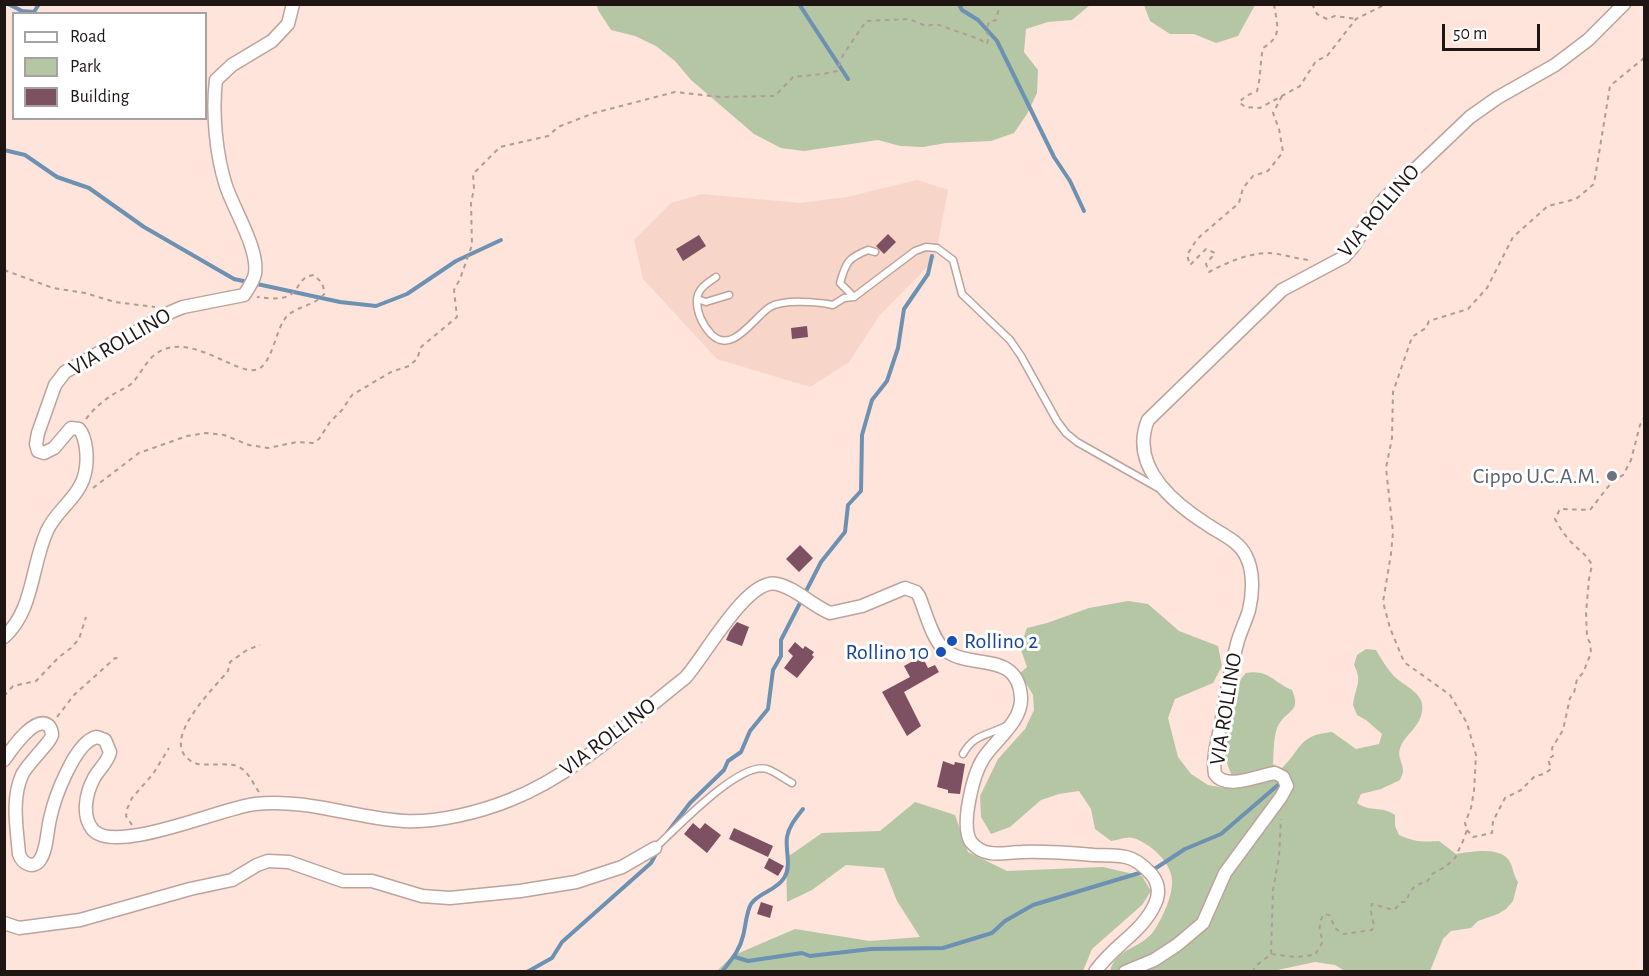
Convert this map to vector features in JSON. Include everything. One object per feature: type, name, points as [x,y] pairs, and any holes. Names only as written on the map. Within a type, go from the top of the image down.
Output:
[{"type":"street","points":[[244,295],[255,274],[248,235],[226,187],[220,160],[214,100],[216,80],[232,65],[272,41],[288,24],[293,4]]},
{"type":"street","name":"VIA ROLLINO","points":[[1125,972],[1154,960],[1203,923],[1225,873],[1287,786],[1283,777],[1275,773],[1228,782],[1220,780],[1215,774],[1215,755],[1226,691],[1238,641],[1249,610],[1251,576],[1247,556],[1241,548],[1190,514],[1167,493],[1157,480],[1144,455],[1143,437],[1148,420],[1282,290],[1344,257],[1386,197],[1470,117],[1497,98],[1555,65],[1588,39],[1624,4]]},
{"type":"street","name":"VIA ROLLINO","points":[[79,429],[71,428],[54,448],[44,453],[38,451],[36,444],[38,433],[55,385],[65,372],[135,331],[183,307],[244,295]]},
{"type":"street","points":[[4,637],[14,629],[26,606],[47,531],[53,519],[82,484],[86,472],[85,447],[84,434],[79,429]]},
{"type":"street","name":"VIA ROLLINO","points":[[49,727],[52,733],[50,740],[27,766],[17,788],[16,819],[19,854],[22,861],[33,864],[41,857],[50,817],[64,778],[83,747],[93,738],[105,740],[110,752],[89,789],[85,810],[90,825],[100,835],[106,837],[139,834],[184,825],[238,807],[270,803],[329,808],[404,821],[473,812],[512,800],[550,780],[575,764],[685,678],[731,615],[754,591],[770,584],[778,584],[830,613],[862,606],[905,588],[919,596],[937,640],[945,650],[958,657],[997,664],[1011,673],[1020,690],[1020,705],[1003,737],[982,760],[973,786],[967,816],[969,840],[976,848],[993,854],[1045,852],[1127,857],[1144,867],[1156,881],[1159,896],[1143,924],[1114,949],[1095,972]]},
{"type":"street","points":[[4,760],[18,740],[36,725],[43,723],[49,727]]},
{"type":"street","points":[[4,923],[19,928],[80,920],[190,889],[232,880],[268,861],[288,862],[343,880],[372,881],[422,896],[450,898],[520,891],[576,882],[622,867],[655,848]]},
{"type":"lane","name":"VIA ROLLINO","points":[[697,299],[702,324],[714,337],[726,340],[738,336],[770,307],[780,304],[816,302],[833,305],[844,298],[854,297],[915,251],[926,247],[937,248],[953,260],[962,294],[1010,340],[1066,433],[1077,442],[1167,493]]},
{"type":"lane","points":[[854,297],[840,283],[845,264],[854,255],[868,250],[875,252]]},
{"type":"lane","points":[[716,277],[703,286],[697,299],[705,302],[729,295]]},
{"type":"lane","points":[[963,754],[978,736],[1011,723]]},
{"type":"lane","points":[[655,848],[724,785],[742,774],[766,769],[792,783]]},
{"type":"path","points":[[91,490],[139,453],[187,436],[206,433],[224,435],[249,445],[268,448],[297,442],[313,443],[319,439],[352,395],[391,372],[409,366],[417,359],[421,347],[457,317],[454,290],[472,245],[473,174],[500,147],[548,136],[558,128],[594,113],[663,97],[675,92],[720,97],[775,96],[793,77],[837,70],[849,45],[866,21],[909,19],[926,26],[936,24],[987,44],[989,36],[986,31],[989,22],[996,20],[1000,4]]},
{"type":"path","points":[[1274,4],[1278,32],[1274,41],[1263,48],[1259,70],[1261,79],[1257,91],[1239,102],[1245,107],[1260,108],[1300,86],[1316,61],[1327,56],[1356,19],[1386,4]]},
{"type":"path","points":[[1312,4],[1317,14],[1327,19],[1335,16],[1356,19]]},
{"type":"path","points":[[1644,58],[1610,86],[1594,184],[1576,200],[1548,206],[1513,237],[1487,288],[1468,309],[1429,321],[1426,328],[1412,337],[1393,392],[1392,438],[1386,468],[1393,532],[1383,602],[1390,628],[1404,662],[1450,695],[1467,723],[1476,755],[1474,791],[1465,823],[1473,837],[1492,833],[1493,821],[1505,798],[1521,790],[1536,776],[1551,769],[1548,759],[1552,756],[1552,748],[1563,730],[1570,698],[1591,653],[1587,637],[1586,613],[1592,565],[1586,555],[1561,531],[1555,519],[1560,509],[1590,510],[1611,483],[1623,475],[1631,460],[1644,418]]},
{"type":"path","points":[[1282,96],[1273,113],[1279,129],[1283,152],[1268,171],[1253,176],[1243,188],[1239,203],[1197,239],[1187,255],[1190,266],[1206,249],[1215,253],[1206,264],[1209,273],[1233,259],[1269,253],[1309,260],[1311,266],[1299,280]]},
{"type":"path","points":[[4,270],[53,288],[85,293],[115,302],[158,307]]},
{"type":"path","points":[[79,429],[98,404],[132,384],[140,370],[153,356],[171,346],[191,348],[239,367],[254,370],[263,368],[285,318],[293,310],[318,302],[325,293],[322,283],[314,275],[306,276],[287,296],[275,298],[244,295]]},
{"type":"path","points":[[4,696],[13,686],[36,681],[71,648],[79,639],[86,617]]},
{"type":"path","points":[[260,645],[247,650],[230,662],[228,671],[207,695],[188,723],[180,738],[180,748],[183,754],[196,764],[215,766],[235,764],[243,768],[258,792],[270,803]]},
{"type":"path","points":[[49,727],[74,694],[115,658],[122,659]]},
{"type":"path","points":[[139,834],[126,816],[127,808],[132,798],[153,774],[169,748]]},
{"type":"path","points":[[1271,954],[1273,890],[1279,857],[1278,834],[1282,813]]},
{"type":"path","points":[[1252,972],[1271,954],[1295,957],[1315,955],[1323,941],[1319,930],[1324,914],[1329,915],[1336,928],[1344,934],[1372,930],[1374,925],[1370,908],[1372,904],[1394,910],[1402,902],[1406,902],[1410,891],[1418,883],[1427,882],[1432,874],[1455,858],[1467,830]]},
{"type":"shaded area","points":[[917,180],[948,190],[935,259],[879,316],[849,362],[810,387],[717,359],[643,279],[634,240],[671,203],[701,194],[800,203],[847,197]]},
{"type":"green space","points":[[597,4],[1090,5],[1072,20],[1048,22],[1026,29],[1024,52],[1038,70],[1037,93],[1014,133],[991,141],[946,143],[923,147],[900,146],[878,140],[804,151],[781,148],[754,134],[691,80],[675,61],[656,46],[635,36],[611,30],[598,10]]},
{"type":"green space","points":[[1144,4],[1255,5],[1238,36],[1216,43],[1194,34],[1170,34],[1150,21]]},
{"type":"green space","points":[[1128,601],[1148,604],[1179,631],[1218,646],[1222,666],[1213,683],[1175,699],[1168,718],[1178,757],[1191,774],[1208,785],[1224,788],[1233,781],[1225,752],[1239,681],[1246,673],[1266,675],[1292,690],[1295,702],[1293,709],[1279,724],[1275,738],[1273,764],[1281,769],[1302,744],[1313,736],[1332,732],[1356,749],[1379,744],[1382,734],[1357,715],[1353,705],[1358,680],[1354,665],[1357,655],[1366,649],[1376,650],[1392,674],[1416,693],[1422,702],[1422,708],[1419,721],[1400,748],[1403,771],[1400,780],[1381,789],[1361,794],[1357,803],[1395,815],[1395,826],[1399,835],[1419,841],[1439,841],[1456,854],[1486,851],[1501,854],[1511,864],[1518,882],[1513,901],[1506,909],[1478,921],[1471,928],[1451,931],[1443,939],[1430,971],[1345,971],[1335,965],[1315,962],[1273,971],[1110,971],[1117,958],[1148,938],[1163,914],[1172,886],[1171,873],[1164,860],[1140,841],[1128,837],[1111,841],[1095,829],[1091,809],[1079,791],[1041,800],[1010,827],[991,834],[981,817],[980,796],[998,759],[1025,729],[1034,710],[1033,695],[1020,673],[1027,667],[1020,647],[1027,628],[1089,608]]},
{"type":"green space","points":[[915,802],[955,815],[968,852],[1007,871],[1103,867],[1142,876],[1151,891],[1142,905],[1092,949],[1083,971],[717,971],[732,956],[795,929],[870,941],[920,937],[897,901],[884,868],[846,865],[812,890],[787,902],[786,858],[822,833],[880,831]]},
{"type":"building","points":[[888,234],[896,242],[884,254],[876,246]]},
{"type":"building","points":[[699,235],[706,246],[683,261],[676,249]]},
{"type":"building","points":[[807,326],[808,337],[792,339],[791,328]]},
{"type":"building","points":[[800,545],[813,558],[799,572],[786,559]]},
{"type":"building","points":[[737,622],[749,627],[742,646],[726,640]]},
{"type":"building","points":[[795,642],[803,649],[805,646],[814,652],[812,655],[814,657],[797,678],[784,668],[793,656],[788,651]]},
{"type":"building","points":[[922,656],[928,668],[935,665],[939,672],[904,692],[921,726],[907,736],[882,692],[910,677],[904,666]]},
{"type":"building","points":[[943,761],[954,765],[955,762],[965,764],[960,794],[948,793],[948,790],[937,787]]},
{"type":"building","points":[[693,823],[700,829],[705,823],[721,835],[707,853],[684,834]]},
{"type":"building","points":[[734,828],[773,846],[768,857],[729,839]]},
{"type":"building","points":[[769,858],[784,866],[778,876],[764,868]]},
{"type":"building","points":[[761,902],[773,906],[770,918],[757,914]]},
{"type":"waterway","points":[[8,4],[22,11],[34,12],[39,4]]},
{"type":"waterway","points":[[799,4],[848,79]]},
{"type":"waterway","points":[[959,4],[962,10],[978,20],[997,41],[1054,157],[1070,181],[1084,211]]},
{"type":"waterway","points":[[4,150],[25,155],[57,177],[89,188],[144,227],[234,279],[340,302],[376,306],[407,294],[456,261],[501,240]]},
{"type":"waterway","points":[[667,833],[690,803],[724,770],[728,761],[741,752],[750,731],[768,709],[773,670],[781,656],[781,640],[821,562],[845,532],[848,505],[861,491],[862,435],[872,400],[887,381],[898,348],[904,309],[928,274],[932,256]]},
{"type":"waterway","points":[[735,957],[748,961],[802,953],[810,956],[871,949],[943,948],[992,933],[1005,921],[1033,905],[1156,868],[1185,849],[1221,834],[1278,785]]},
{"type":"waterway","points":[[722,972],[740,946],[751,904],[777,886],[784,878],[788,863],[788,833],[803,809]]},
{"type":"waterway","points":[[527,972],[552,958],[562,942],[651,863],[657,852]]},
{"type":"place","name":"Cippo U.C.A.M.","points":[[1612,476]]},
{"type":"place","name":"Rollino 2","points":[[952,641]]},
{"type":"place","name":"Rollino 10","points":[[941,652]]}]
